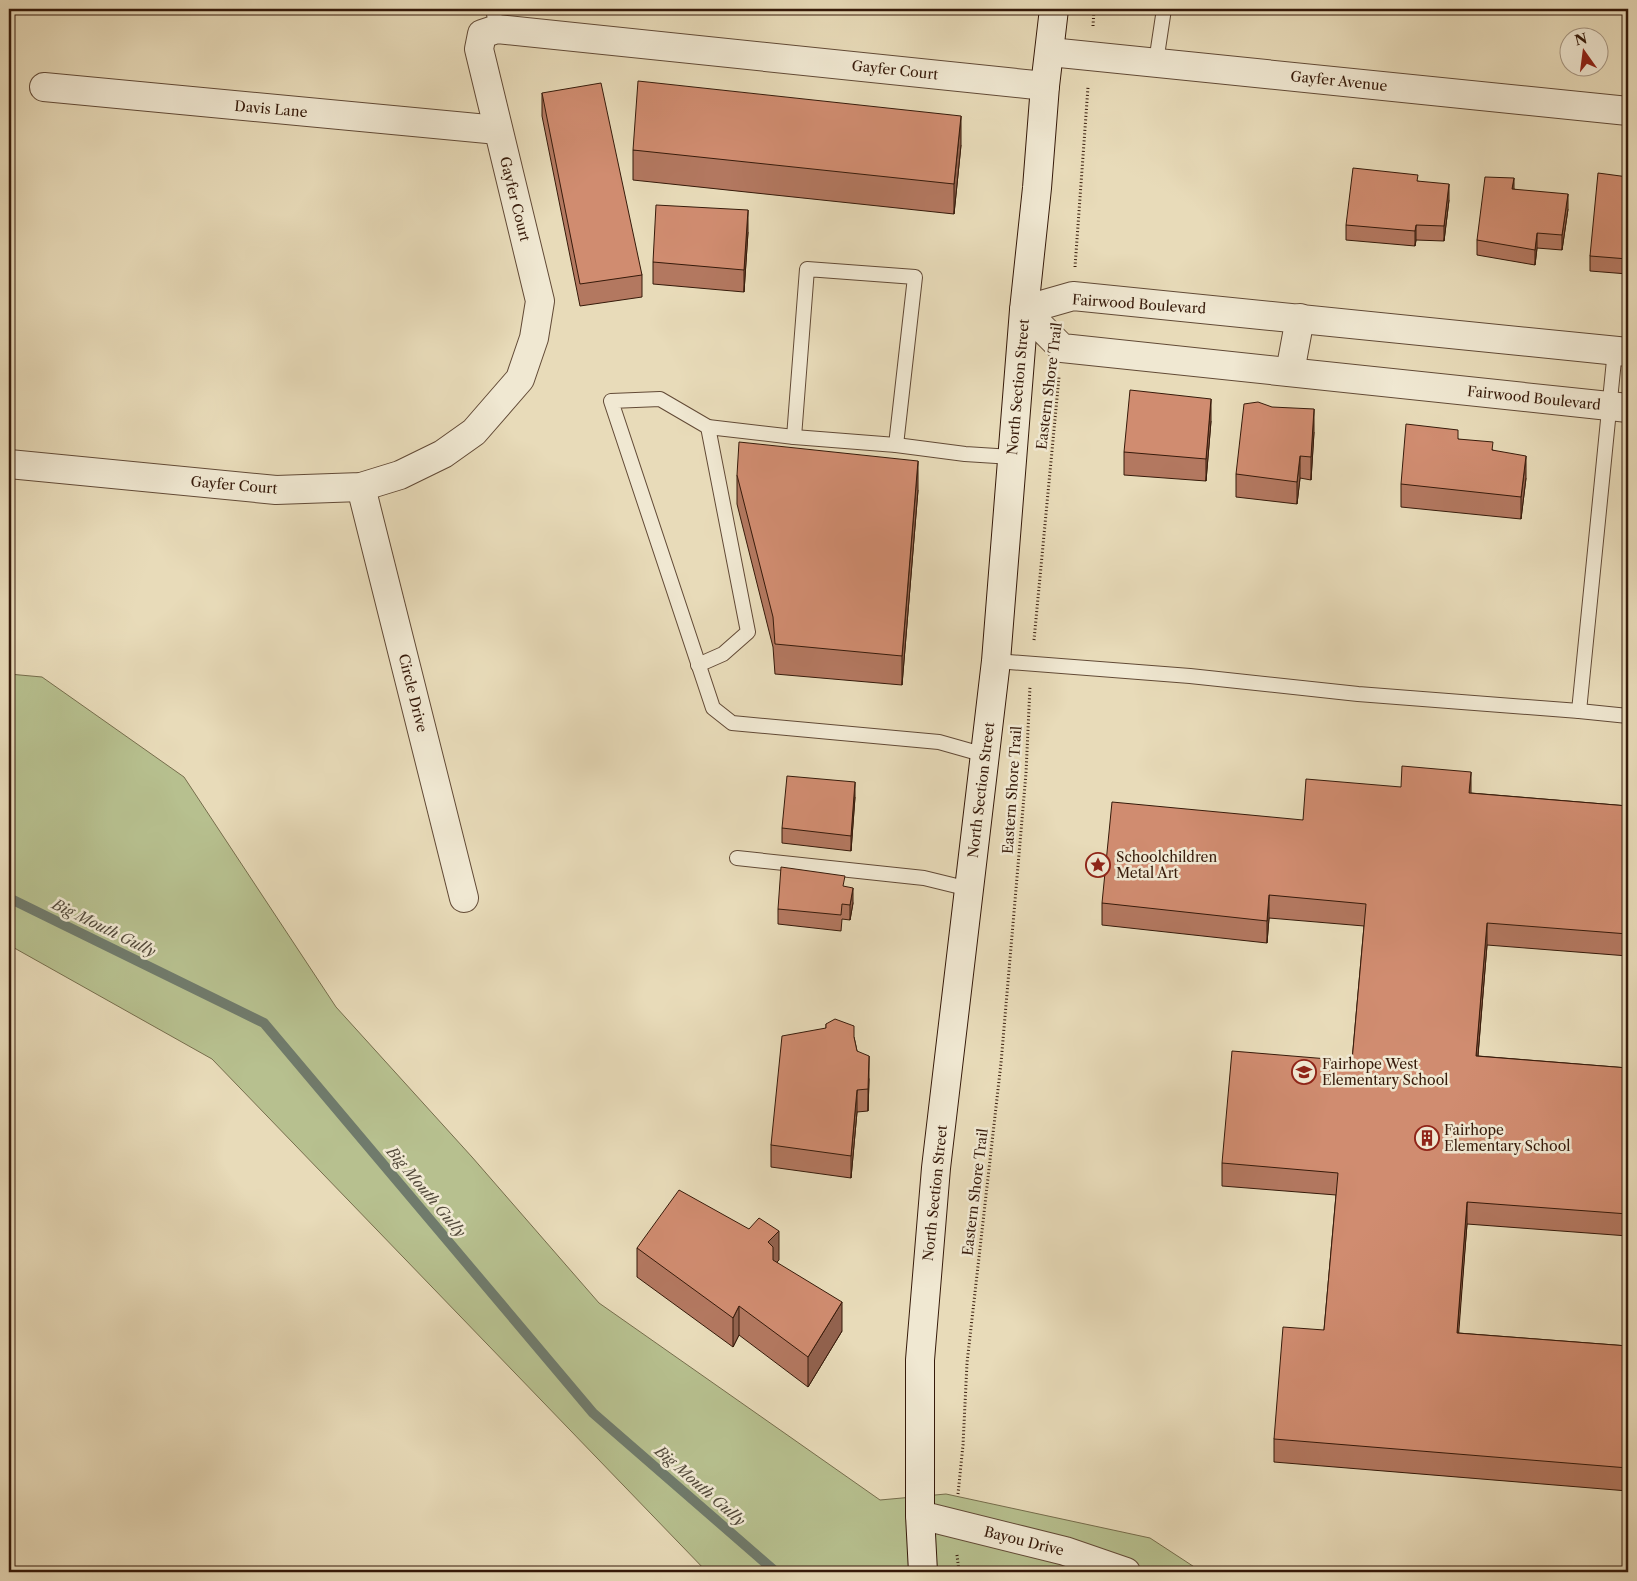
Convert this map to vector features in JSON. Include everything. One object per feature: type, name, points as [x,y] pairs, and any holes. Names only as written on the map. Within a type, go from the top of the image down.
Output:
[{"type":"street","name":"North Section Street","points":[[923,1572],[920,1515],[920,1360],[936,1168],[996,661],[1024,310],[1054,9]]},
{"type":"street","name":"Gayfer Court","points":[[9,464],[276,490],[361,488],[400,475],[443,454],[474,432],[520,379],[534,338],[540,302],[479,49],[482,34],[495,19],[1045,86]]},
{"type":"street","name":"Gayfer Avenue","points":[[1050,52],[1628,111]]},
{"type":"street","name":"Davis Lane","points":[[44,88],[498,130]]},
{"type":"street","name":"Fairwood Boulevard","points":[[1024,310],[1073,296],[1621,351]]},
{"type":"street","points":[[1024,310],[1062,348]]},
{"type":"street","points":[[1290,372],[1300,318]]},
{"type":"street","name":"Fairwood Boulevard","points":[[1062,348],[1618,407]]},
{"type":"street","name":"Circle Drive","points":[[361,488],[464,898]]},
{"type":"street","name":"Bayou Drive","points":[[920,1515],[1065,1551],[1126,1572]]},
{"type":"lane","points":[[1156,62],[1164,9]]},
{"type":"lane","points":[[794,437],[807,269],[914,277],[896,446]]},
{"type":"lane","points":[[1579,711],[1618,407],[1621,351]]},
{"type":"lane","points":[[985,756],[939,742],[732,723],[713,708],[611,402],[660,399],[708,427],[965,454],[1012,457]]},
{"type":"lane","points":[[698,665],[723,654],[748,632],[708,427]]},
{"type":"lane","points":[[996,661],[1190,676],[1358,694],[1628,716]]},
{"type":"lane","points":[[737,858],[924,878],[969,889]]},
{"type":"path","points":[[1073,296],[1094,9]]},
{"type":"path","name":"Eastern Shore Trail","points":[[959,1572],[955,1524],[963,1445],[966,1363],[1001,1063],[1026,773],[1031,663],[1062,348]]},
{"type":"green space","points":[[9,674],[42,677],[184,777],[336,1007],[472,1157],[599,1303],[880,1500],[946,1494],[1150,1538],[1202,1572],[707,1572],[212,1059],[9,945]]},
{"type":"building","points":[[638,81],[961,116],[954,184],[633,150]]},
{"type":"building","points":[[601,83],[642,275],[580,284],[542,93]]},
{"type":"building","points":[[1353,168],[1418,175],[1417,181],[1449,184],[1444,226],[1416,225],[1415,231],[1346,225]]},
{"type":"building","points":[[1598,173],[1628,177],[1628,259],[1590,256]]},
{"type":"building","points":[[1485,177],[1514,178],[1512,189],[1568,194],[1562,235],[1537,233],[1535,250],[1477,240]]},
{"type":"building","points":[[656,205],[748,210],[744,270],[653,262]]},
{"type":"building","points":[[1130,390],[1211,399],[1206,459],[1124,452]]},
{"type":"building","points":[[1258,402],[1272,407],[1314,409],[1311,457],[1300,456],[1297,482],[1236,474],[1244,404]]},
{"type":"building","points":[[1406,424],[1458,430],[1458,439],[1493,442],[1492,450],[1526,456],[1521,497],[1401,484]]},
{"type":"building","points":[[739,442],[918,461],[902,656],[775,644],[773,617],[737,475]]},
{"type":"building","name":"Fairhope Elementary School","points":[[1402,766],[1471,772],[1469,793],[1628,806],[1628,934],[1487,923],[1476,1056],[1628,1068],[1628,1214],[1467,1202],[1457,1333],[1628,1346],[1628,1468],[1274,1439],[1283,1327],[1324,1330],[1338,1173],[1222,1163],[1232,1051],[1352,1061],[1366,904],[1269,895],[1267,921],[1102,903],[1112,802],[1303,820],[1306,779],[1401,787]]},
{"type":"building","points":[[787,776],[855,782],[851,836],[782,828]]},
{"type":"building","points":[[781,867],[845,876],[843,886],[853,888],[850,905],[842,904],[841,915],[778,909]]},
{"type":"building","points":[[835,1019],[854,1026],[857,1051],[869,1056],[868,1089],[857,1090],[851,1156],[771,1145],[782,1036],[826,1028],[826,1024]]},
{"type":"building","points":[[679,1190],[749,1229],[759,1218],[779,1231],[768,1242],[773,1247],[773,1260],[842,1302],[808,1357],[739,1306],[733,1318],[637,1248]]},
{"type":"waterway","name":"Big Mouth Gully","points":[[9,898],[264,1023],[593,1413],[776,1572]]},
{"type":"place","name":"Schoolchildren Metal Art","points":[[1098,865]]},
{"type":"place","name":"Fairhope West Elementary School","points":[[1304,1072]]},
{"type":"place","name":"Fairhope Elementary School","points":[[1427,1138]]}]
